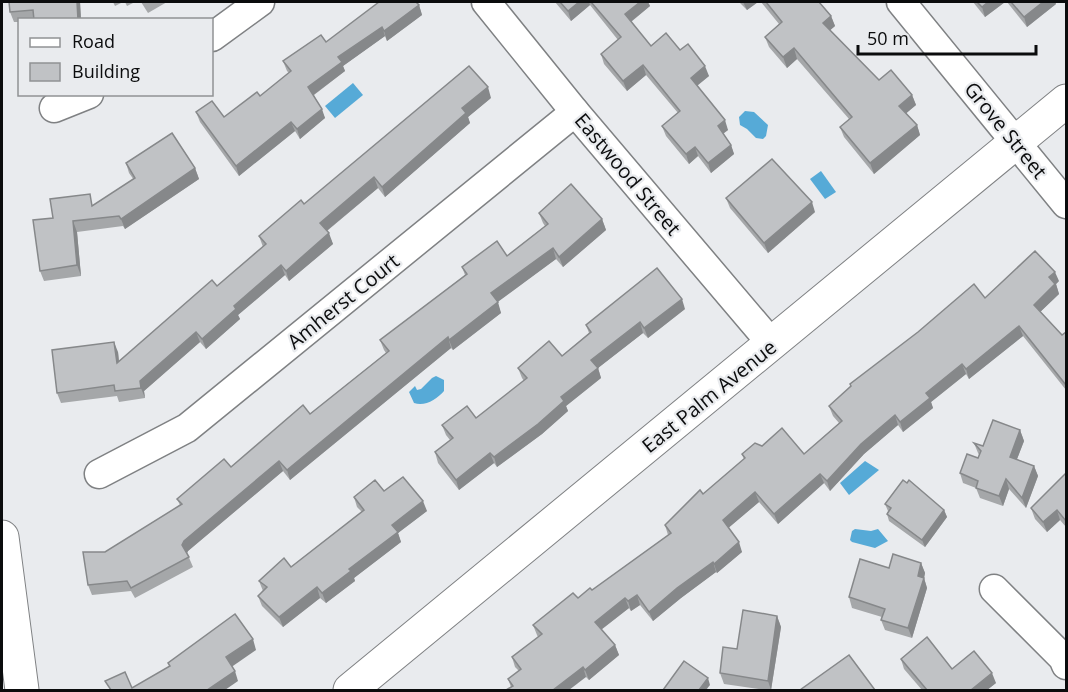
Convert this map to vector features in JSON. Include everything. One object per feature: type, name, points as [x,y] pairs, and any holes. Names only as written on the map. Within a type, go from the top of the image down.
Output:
[{"type":"street","points":[[213,36],[260,2]]},
{"type":"street","name":"Eastwood Street","points":[[486,2],[575,112],[772,344]]},
{"type":"street","name":"Grove Street","points":[[901,2],[1066,204]]},
{"type":"street","points":[[54,108],[84,96]]},
{"type":"street","name":"East Palm Avenue","points":[[350,690],[1066,101]]},
{"type":"street","name":"Amherst Court","points":[[99,474],[187,428],[575,112]]},
{"type":"street","points":[[2,537],[22,690]]},
{"type":"street","points":[[994,589],[1063,658],[1066,665]]},
{"type":"water","points":[[353,83],[363,95],[335,118],[325,106]]},
{"type":"water","points":[[745,111],[754,112],[768,125],[766,136],[763,139],[756,138],[740,125],[739,117]]},
{"type":"water","points":[[821,171],[836,192],[825,199],[810,179]]},
{"type":"water","points":[[436,376],[444,380],[444,391],[430,402],[414,403],[409,392],[415,386],[417,390],[421,389]]},
{"type":"water","points":[[865,461],[879,470],[849,495],[840,483]]},
{"type":"water","points":[[855,529],[871,531],[878,529],[888,541],[875,548],[852,542],[850,540],[852,531]]},
{"type":"building","points":[[9,2],[77,2],[78,18],[34,18],[33,10],[10,12]]},
{"type":"building","points":[[379,2],[416,2],[419,5],[384,31],[382,27],[338,57],[342,62],[308,87],[322,109],[297,129],[291,122],[236,166],[196,112],[212,101],[224,117],[257,92],[260,96],[291,71],[283,61],[321,35],[326,42]]},
{"type":"building","points":[[560,2],[579,2],[568,11]]},
{"type":"building","points":[[591,2],[640,2],[625,14],[651,46],[666,33],[680,50],[688,44],[705,66],[691,78],[725,120],[718,126],[731,145],[708,163],[695,147],[686,154],[662,126],[680,111],[643,65],[623,81],[601,54],[621,37]]},
{"type":"building","points":[[766,2],[819,2],[831,16],[823,23],[879,80],[891,70],[912,95],[899,106],[917,125],[870,163],[840,127],[852,117],[794,48],[783,57],[765,37],[782,22]]},
{"type":"building","points":[[977,2],[988,2],[982,7]]},
{"type":"building","points":[[1011,2],[1043,2],[1024,17]]},
{"type":"building","points":[[469,66],[488,87],[462,108],[466,113],[382,187],[374,177],[320,223],[329,233],[286,271],[281,265],[234,306],[236,309],[202,339],[196,332],[140,381],[141,388],[115,391],[114,385],[57,393],[52,350],[114,342],[117,363],[212,280],[217,286],[266,244],[259,236],[301,200],[304,204]]},
{"type":"building","points":[[172,133],[195,168],[121,219],[119,216],[73,221],[77,265],[40,271],[33,220],[53,218],[50,199],[90,194],[92,206],[135,178],[126,163]]},
{"type":"building","points":[[772,159],[812,202],[764,243],[726,198]]},
{"type":"building","points":[[571,184],[602,219],[559,257],[553,248],[491,293],[498,302],[449,340],[448,337],[287,470],[279,461],[184,541],[182,545],[189,557],[131,588],[127,581],[88,585],[83,552],[105,552],[182,504],[177,499],[224,459],[231,467],[303,405],[310,414],[389,351],[380,340],[467,274],[462,267],[497,241],[507,256],[548,224],[539,213]]},
{"type":"building","points":[[1035,251],[1055,272],[1049,277],[1055,284],[1034,305],[1062,335],[1066,332],[1066,385],[1019,326],[966,369],[962,364],[926,393],[930,398],[900,422],[895,415],[861,444],[827,481],[820,474],[774,514],[755,492],[723,520],[739,542],[714,564],[713,562],[677,588],[649,612],[637,595],[628,601],[625,598],[595,622],[615,645],[585,670],[583,667],[553,690],[506,690],[513,686],[508,679],[521,669],[512,657],[542,634],[533,625],[573,593],[578,598],[590,588],[592,590],[671,533],[665,525],[700,490],[703,494],[745,458],[742,454],[755,443],[762,446],[782,428],[804,454],[842,421],[829,406],[851,386],[850,384],[918,332],[974,284],[985,298]]},
{"type":"building","points":[[657,268],[682,299],[644,328],[640,322],[591,360],[598,368],[561,397],[564,401],[494,457],[490,453],[456,480],[435,452],[453,438],[442,425],[467,406],[476,418],[527,378],[518,368],[549,341],[562,356],[591,332],[586,325]]},
{"type":"building","points":[[993,420],[1020,430],[1010,457],[1034,466],[1022,498],[1006,479],[999,496],[976,488],[978,481],[960,473],[967,454],[978,458],[981,451],[974,443],[983,446]]},
{"type":"building","points":[[1066,473],[1066,521],[1057,510],[1043,522],[1031,508]]},
{"type":"building","points":[[403,477],[423,501],[392,525],[398,532],[349,569],[351,571],[322,593],[317,587],[279,617],[258,596],[267,587],[259,581],[284,558],[291,567],[364,510],[354,497],[375,480],[384,491]]},
{"type":"building","points":[[903,480],[907,483],[909,480],[944,510],[922,540],[887,514],[891,508],[885,504]]},
{"type":"building","points":[[893,554],[921,563],[918,576],[924,578],[908,628],[881,620],[885,609],[849,597],[860,559],[889,568]]},
{"type":"building","points":[[743,610],[777,616],[768,681],[720,673],[723,647],[737,649]]},
{"type":"building","points":[[235,614],[253,639],[226,657],[235,671],[207,690],[111,690],[105,681],[125,672],[132,688],[170,666],[168,663]]},
{"type":"building","points":[[927,637],[952,669],[974,651],[992,673],[971,690],[927,690],[901,659]]},
{"type":"building","points":[[849,655],[875,690],[800,690]]},
{"type":"building","points":[[684,661],[708,678],[699,690],[663,690]]}]
